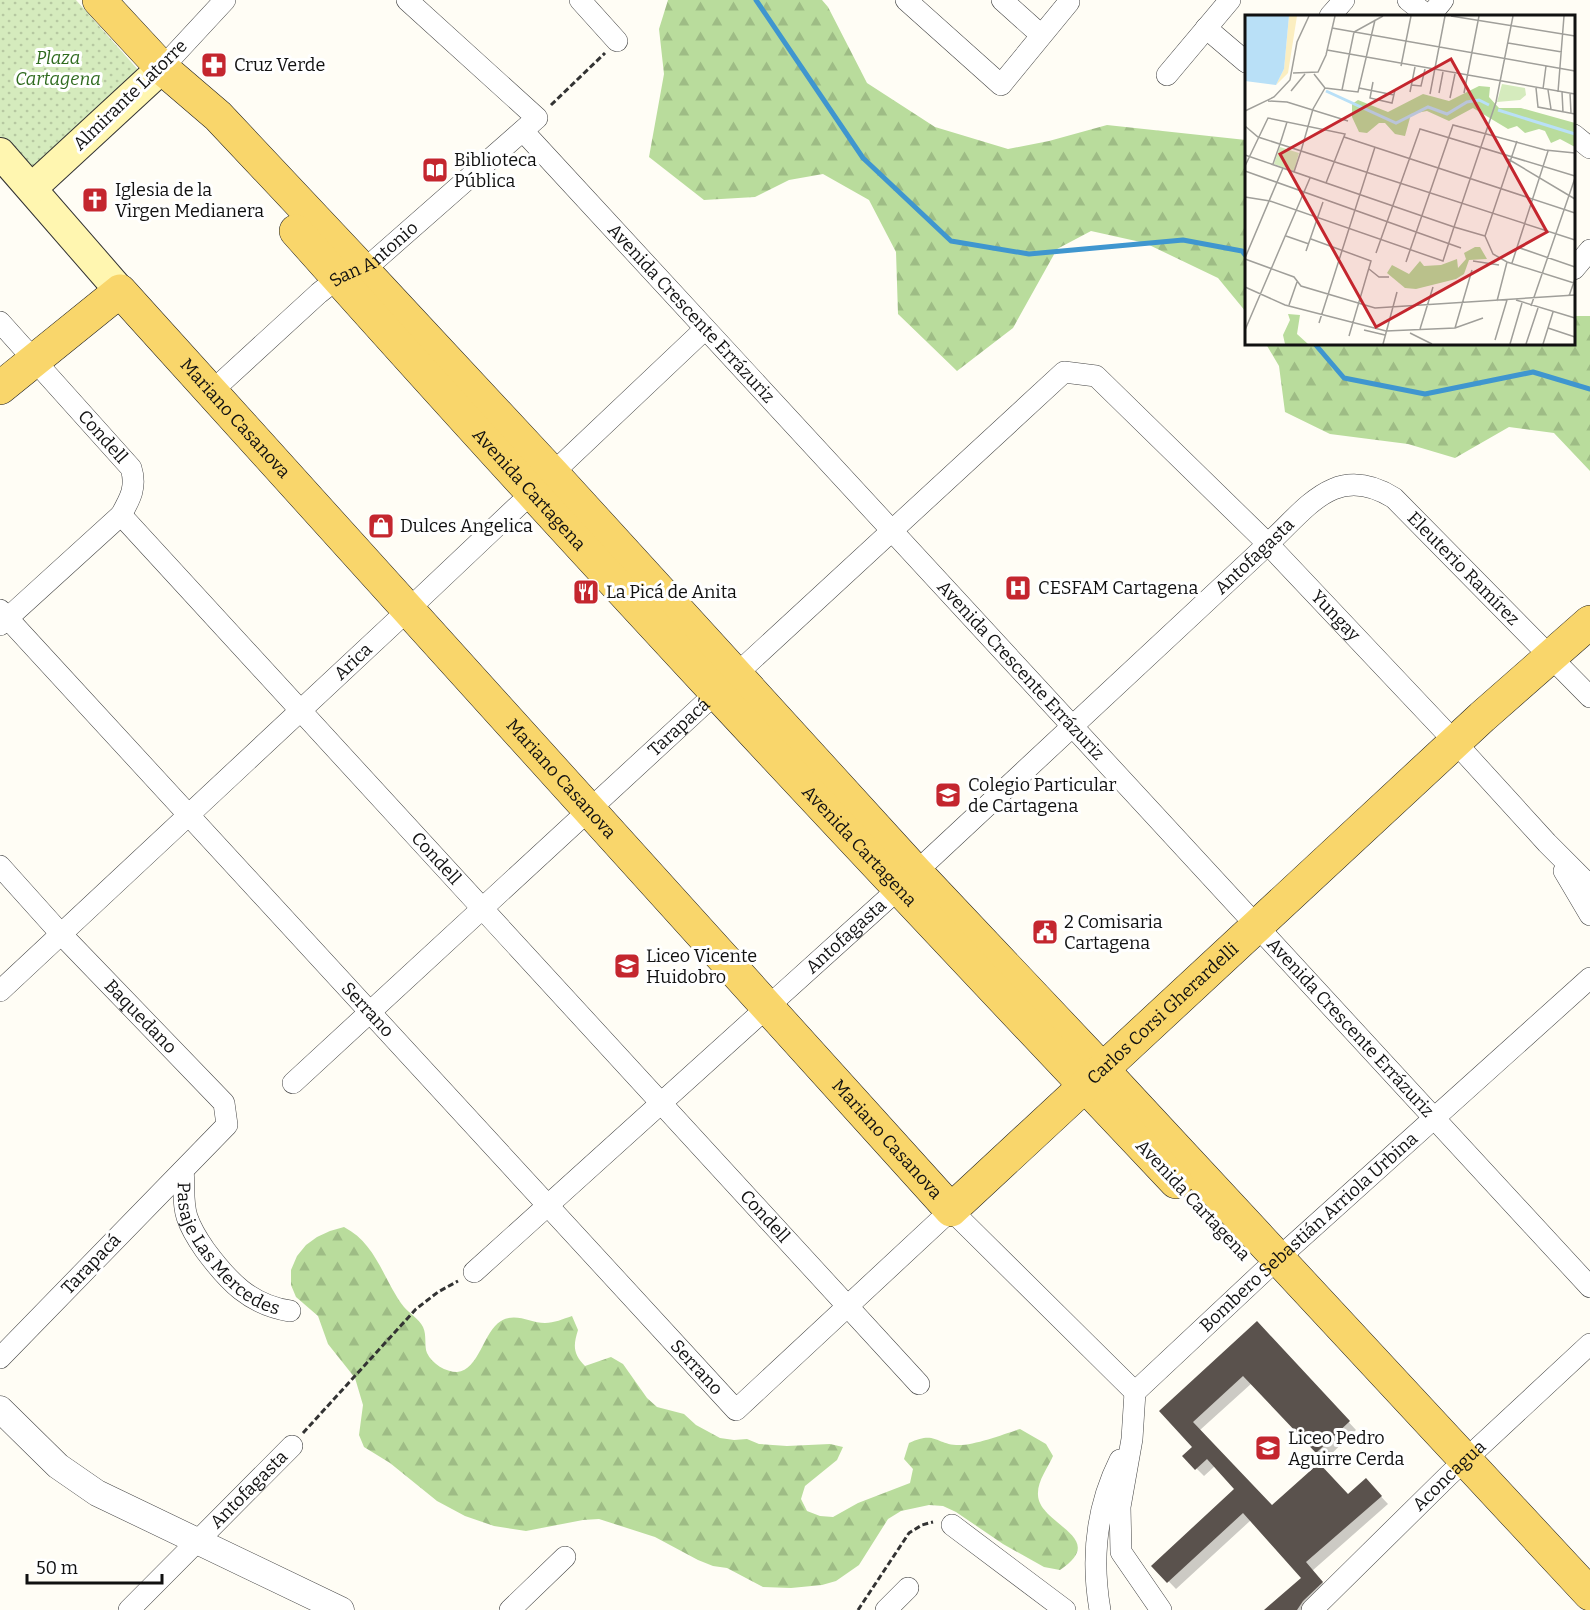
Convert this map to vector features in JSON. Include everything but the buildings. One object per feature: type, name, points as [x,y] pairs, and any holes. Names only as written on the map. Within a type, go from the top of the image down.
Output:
[{"type":"main road","name":"Avenida Cartagena","points":[[99,0],[162,68],[202,126],[349,273],[726,684],[1457,1468],[1575,1610]]},
{"type":"main road","name":"Almirante Latorre","points":[[32,188],[162,68]]},
{"type":"main road","name":"Mariano Casanova","points":[[0,153],[120,291],[951,1210]]},
{"type":"main road","points":[[0,388],[120,291]]},
{"type":"main road","name":"Carlos Corsi Gherardelli","points":[[951,1210],[1455,742],[1590,622]]},
{"type":"main road","name":"Avenida Cartagena","points":[[1457,1468],[1590,1594]]},
{"type":"street","name":"Almirante Latorre","points":[[162,68],[225,0]]},
{"type":"street","name":"Avenida Crescente Errázuriz","points":[[408,0],[530,125],[705,329],[1590,1287]]},
{"type":"street","points":[[580,0],[617,41]]},
{"type":"street","points":[[906,0],[1001,85],[1069,2]]},
{"type":"street","points":[[1002,0],[1041,35]]},
{"type":"street","points":[[1167,75],[1230,0]]},
{"type":"street","points":[[1331,15],[1344,0]]},
{"type":"street","points":[[1408,0],[1428,15]]},
{"type":"street","points":[[1430,15],[1443,0]]},
{"type":"street","points":[[1206,28],[1245,61]]},
{"type":"street","name":"San Antonio","points":[[212,392],[319,292],[349,273],[372,263],[530,125]]},
{"type":"street","points":[[1575,136],[1590,148]]},
{"type":"street","points":[[1575,268],[1590,250]]},
{"type":"street","name":"Condell","points":[[0,322],[131,468],[134,486],[121,515],[919,1384]]},
{"type":"street","name":"Arica","points":[[0,991],[543,484],[705,329]]},
{"type":"street","name":"Tarapacá","points":[[293,1083],[1064,372]]},
{"type":"street","name":"Yungay","points":[[1064,372],[1096,376],[1268,544],[1547,843],[1590,886]]},
{"type":"street","name":"Eleuterio Ramírez","points":[[1318,498],[1336,487],[1354,484],[1373,487],[1394,498],[1590,697]]},
{"type":"street","name":"Antofagasta","points":[[474,1272],[768,1008],[1318,498]]},
{"type":"street","points":[[3,618],[121,515]]},
{"type":"street","name":"Serrano","points":[[3,618],[189,815],[736,1410]]},
{"type":"street","points":[[1547,843],[1590,915]]},
{"type":"street","name":"Baquedano","points":[[0,866],[61,934],[225,1103],[227,1125],[183,1171]]},
{"type":"street","name":"Bombero Sebastián Arriola Urbina","points":[[1136,1392],[1270,1266],[1590,978]]},
{"type":"street","name":"Tarapacá","points":[[0,1358],[183,1171]]},
{"type":"street","name":"Pasaje Las Mercedes","points":[[183,1171],[187,1216],[198,1239],[218,1268],[227,1279],[246,1294],[265,1304],[290,1311]]},
{"type":"street","name":"Carlos Corsi Gherardelli","points":[[736,1410],[951,1210]]},
{"type":"street","name":"Mariano Casanova","points":[[951,1210],[1136,1392]]},
{"type":"street","name":"Aconcagua","points":[[1319,1608],[1457,1468],[1590,1344]]},
{"type":"street","points":[[1136,1392],[1132,1439],[1120,1507],[1121,1552],[1161,1610]]},
{"type":"street","points":[[0,1409],[45,1454],[84,1485],[196,1542],[341,1610]]},
{"type":"street","points":[[1100,1610],[1095,1573],[1097,1531],[1113,1473],[1132,1439]]},
{"type":"street","name":"Antofagasta","points":[[129,1610],[292,1446]]},
{"type":"street","points":[[952,1525],[1065,1610]]},
{"type":"street","points":[[510,1610],[565,1557]]},
{"type":"street","points":[[886,1610],[908,1588]]},
{"type":"path","points":[[530,125],[617,41]]},
{"type":"path","points":[[292,1446],[416,1309],[438,1292],[474,1272]]},
{"type":"path","points":[[858,1610],[909,1533],[929,1522],[952,1525]]},
{"type":"green space","name":"Plaza Cartagena","points":[[0,0],[76,0],[140,72],[30,177],[0,142]]},
{"type":"green space","points":[[668,0],[822,0],[828,7],[867,83],[935,127],[1008,149],[1049,141],[1107,125],[1245,140],[1245,311],[1218,278],[1145,243],[1091,231],[1057,249],[1013,328],[957,371],[898,314],[896,252],[869,200],[823,174],[789,180],[755,197],[704,200],[649,157],[664,74],[659,29]]},
{"type":"green space","points":[[1575,316],[1590,316],[1590,471],[1554,433],[1509,427],[1455,458],[1408,444],[1330,434],[1285,412],[1279,366],[1267,345],[1575,345]]},
{"type":"green space","points":[[344,1227],[355,1234],[372,1253],[397,1297],[423,1327],[429,1357],[444,1369],[457,1372],[471,1365],[490,1333],[501,1321],[518,1318],[545,1323],[572,1316],[578,1330],[575,1350],[585,1366],[611,1357],[623,1364],[647,1398],[657,1407],[684,1414],[696,1425],[720,1438],[747,1439],[759,1444],[787,1446],[830,1444],[843,1447],[837,1460],[805,1486],[801,1499],[807,1511],[820,1516],[833,1517],[858,1503],[910,1483],[913,1469],[904,1459],[909,1443],[918,1439],[931,1438],[951,1444],[966,1445],[1020,1429],[1046,1444],[1053,1456],[1041,1480],[1038,1495],[1041,1505],[1068,1531],[1078,1549],[1073,1559],[1060,1570],[1044,1567],[1003,1544],[956,1512],[943,1506],[929,1505],[901,1511],[888,1519],[859,1565],[836,1581],[822,1585],[791,1588],[763,1587],[727,1568],[698,1560],[655,1537],[599,1519],[526,1531],[494,1526],[465,1516],[437,1501],[390,1463],[364,1447],[359,1435],[363,1405],[355,1378],[328,1344],[318,1316],[296,1297],[291,1285],[291,1270],[297,1256],[317,1237]]},
{"type":"waterway","points":[[756,0],[863,158],[951,241],[1029,254],[1183,240],[1242,251],[1245,255]]},
{"type":"waterway","points":[[1316,345],[1344,378],[1425,394],[1533,372],[1590,389]]},
{"type":"place","name":"Cruz Verde","points":[[214,65]]},
{"type":"place","name":"Biblioteca Pública","points":[[435,170]]},
{"type":"place","name":"Iglesia de la Virgen Medianera","points":[[95,200]]},
{"type":"place","name":"Dulces Angelica","points":[[381,526]]},
{"type":"place","name":"CESFAM Cartagena","points":[[1018,588]]},
{"type":"place","name":"La Picá de Anita","points":[[586,592]]},
{"type":"place","name":"Colegio Particular de Cartagena","points":[[948,795]]},
{"type":"place","name":"2 Comisaria Cartagena","points":[[1045,932]]},
{"type":"place","name":"Liceo Vicente Huidobro","points":[[627,966]]},
{"type":"place","name":"Liceo Pedro Aguirre Cerda","points":[[1268,1448]]}]
